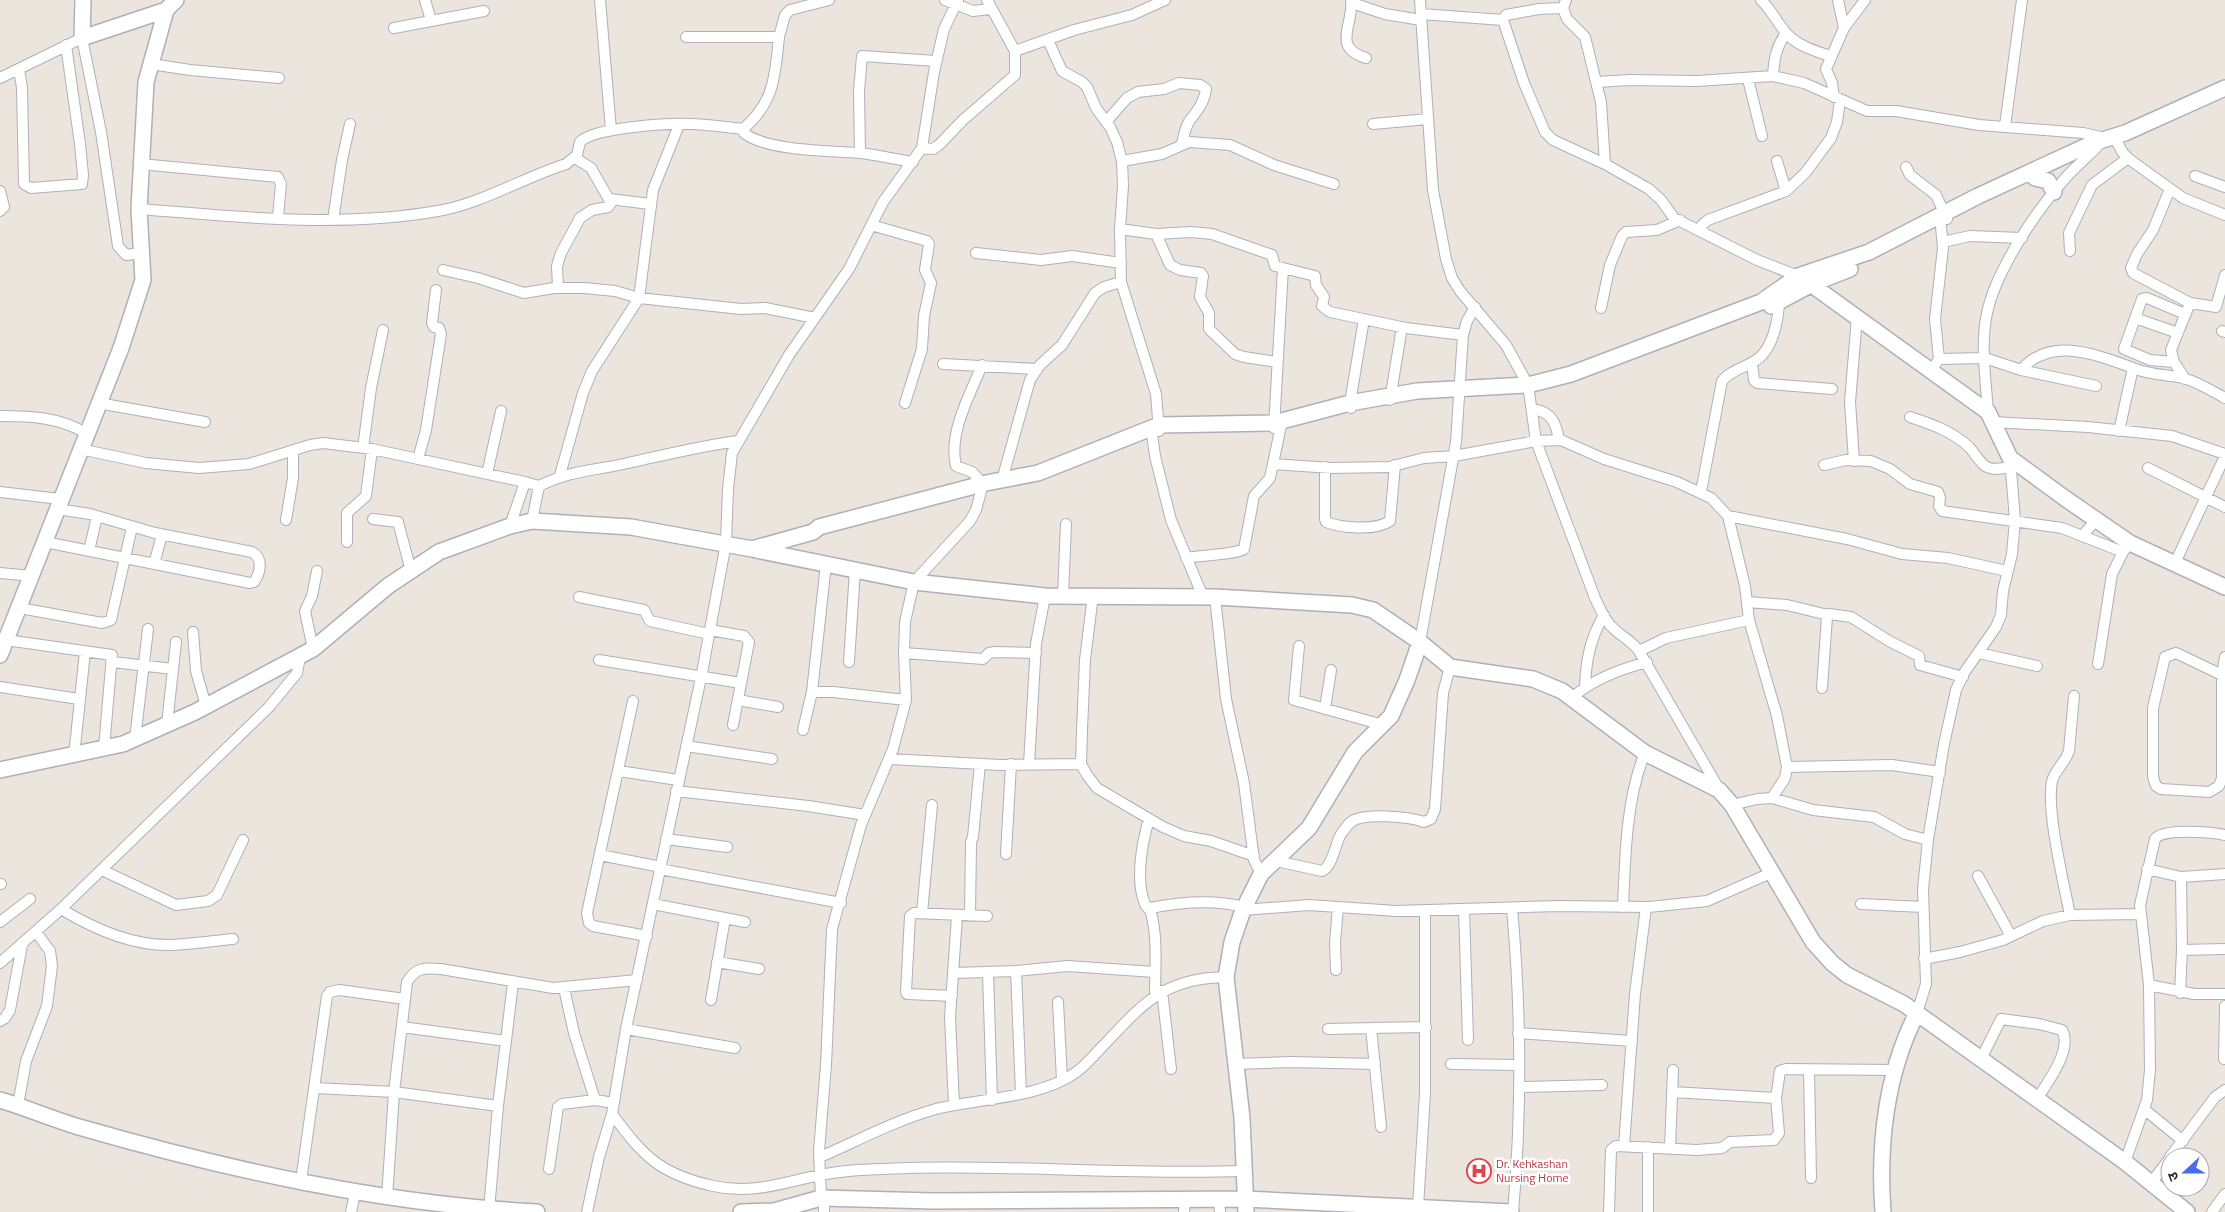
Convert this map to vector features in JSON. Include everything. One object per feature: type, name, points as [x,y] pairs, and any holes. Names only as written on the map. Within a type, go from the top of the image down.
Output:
[{"type":"street","points":[[83,0],[82,38],[101,132],[118,246],[134,254]]},
{"type":"street","points":[[425,0],[431,20]]},
{"type":"street","points":[[600,0],[611,130]]},
{"type":"street","points":[[139,209],[334,220],[439,211],[467,204],[566,164],[575,158],[584,138],[611,130],[678,125],[743,129],[757,117],[774,85],[779,37],[785,15],[790,10],[829,0]]},
{"type":"street","points":[[922,148],[936,147],[963,120],[1015,75],[1015,51],[988,4],[973,11],[957,1],[945,0]]},
{"type":"street","points":[[1015,51],[1074,30],[1132,15],[1165,0]]},
{"type":"street","points":[[1420,0],[1433,190],[1446,259],[1452,278],[1460,291],[1476,306],[1506,345],[1529,388],[1536,442],[1594,598],[1604,615],[1614,630],[1628,638],[1647,662],[1720,790],[1732,805],[1773,872],[1813,942],[1832,963],[1847,975],[1904,1004],[1917,1013],[2125,1162],[2187,1212]]},
{"type":"street","points":[[1761,0],[1770,8],[1786,33],[1805,47],[1830,56]]},
{"type":"street","points":[[1838,0],[1844,28]]},
{"type":"street","points":[[1700,231],[1702,225],[1708,220],[1786,191],[1806,172],[1831,138],[1837,122],[1837,98],[1826,68],[1844,28],[1865,0]]},
{"type":"street","points":[[2005,126],[2022,0]]},
{"type":"street","points":[[587,1212],[599,1157],[613,1108],[626,1028],[638,980],[678,780],[702,677],[726,543],[729,474],[732,453],[777,373],[849,269],[870,225],[894,184],[922,148],[936,61],[944,29],[957,1]]},
{"type":"street","points":[[1366,58],[1351,52],[1348,48],[1347,22],[1352,2],[1385,14],[1421,17],[1457,15],[1480,20],[1503,20]]},
{"type":"street","points":[[1503,20],[1506,15],[1564,4],[1567,19],[1585,37],[1596,82],[1604,130],[1605,164]]},
{"type":"street","points":[[0,78],[82,38],[171,5]]},
{"type":"street","points":[[0,655],[20,608],[80,449],[78,428],[98,403],[131,319],[143,280],[134,254],[139,209],[146,82],[171,5]]},
{"type":"street","points":[[394,28],[484,11]]},
{"type":"street","points":[[1503,20],[1524,83],[1548,136],[1577,153],[1605,164],[1648,188],[1661,200],[1670,215],[1758,260],[1798,276],[1812,284],[1858,317],[1935,365],[1990,417],[2172,436],[2225,455],[2207,498],[2175,563]]},
{"type":"street","points":[[1773,76],[1774,57],[1779,43],[1786,33]]},
{"type":"street","points":[[686,36],[779,37]]},
{"type":"street","points":[[1048,40],[1062,71],[1082,82],[1087,87],[1098,112],[1117,142],[1122,161],[1121,282],[1156,394],[1155,429],[1161,485],[1171,520],[1186,558],[1209,597],[1224,685],[1244,783],[1254,856],[1261,874]]},
{"type":"street","points":[[19,69],[22,88],[24,184],[26,187],[31,188],[82,184],[80,144],[66,46]]},
{"type":"street","points":[[860,153],[859,91],[862,56],[936,61]]},
{"type":"street","points":[[151,64],[190,70],[279,78]]},
{"type":"street","points":[[1596,82],[1748,79],[1773,76],[1804,83],[1867,111],[1896,111],[1942,121],[2083,133],[2111,139],[2128,158],[2170,189],[2195,204],[2225,215]]},
{"type":"street","points":[[1748,79],[1762,136]]},
{"type":"street","points":[[1106,122],[1127,98],[1138,92],[1164,89],[1179,83],[1200,85],[1206,89],[1205,96],[1200,108],[1186,129],[1182,143]]},
{"type":"street","points":[[982,487],[1002,480],[1038,473],[1155,429],[1278,425],[1350,406],[1390,399],[1459,392],[1529,388],[1698,327],[1895,252],[1978,196],[2225,88]]},
{"type":"street","points":[[1373,124],[1428,118]]},
{"type":"street","points":[[334,220],[342,160],[350,124]]},
{"type":"street","points":[[560,475],[583,393],[592,371],[639,298],[653,190],[678,125]]},
{"type":"street","points":[[743,129],[748,137],[764,142],[798,148],[860,153],[913,162]]},
{"type":"street","points":[[1701,492],[1722,381],[1726,376],[1760,357],[1768,346],[1774,329],[1778,296],[1798,276],[1869,252],[2035,178],[2111,139]]},
{"type":"street","points":[[1883,1212],[1881,1183],[1885,1122],[1894,1070],[1906,1034],[1917,1013],[1926,984],[1923,907],[1928,840],[1950,716],[1956,690],[1962,677],[1996,627],[2001,615],[2007,571],[2012,554],[2015,520],[2010,462],[1990,417],[1985,358],[1985,331],[1990,305],[1997,283],[2032,221],[2054,192],[2111,139]]},
{"type":"street","points":[[1122,161],[1162,154],[1182,143],[1195,142],[1230,145],[1274,165],[1334,184]]},
{"type":"street","points":[[558,288],[557,266],[561,253],[580,218],[592,210],[608,207],[611,203],[591,168],[575,158]]},
{"type":"street","points":[[2070,251],[2069,233],[2092,185],[2128,158]]},
{"type":"street","points":[[1777,161],[1786,191]]},
{"type":"street","points":[[141,164],[278,177],[281,184],[278,217]]},
{"type":"street","points":[[1906,167],[1910,175],[1936,195],[1943,218],[1943,242],[1935,319],[1935,365]]},
{"type":"street","points":[[2195,176],[2225,187]]},
{"type":"street","points":[[2035,178],[2048,181],[2054,192]]},
{"type":"street","points":[[2170,189],[2152,230],[2136,254],[2131,271],[2190,303],[2216,307],[2225,275]]},
{"type":"street","points":[[0,191],[4,207],[0,211]]},
{"type":"street","points":[[610,199],[650,204]]},
{"type":"street","points":[[1601,308],[1610,265],[1622,236],[1626,232],[1657,230],[1680,220]]},
{"type":"street","points":[[870,225],[927,241],[929,244],[925,270],[931,283],[924,316],[922,349],[904,403]]},
{"type":"street","points":[[1120,230],[1156,234],[1191,232],[1212,234],[1272,255],[1274,266],[1315,276],[1316,285],[1324,297],[1322,306],[1324,310],[1402,327],[1463,335]]},
{"type":"street","points":[[1156,234],[1170,265],[1180,270],[1199,272],[1203,276],[1200,297],[1209,313],[1209,329],[1235,354],[1277,362]]},
{"type":"street","points":[[1943,242],[1970,236],[2022,238]]},
{"type":"street","points":[[976,254],[1041,260],[1072,256],[1121,263]]},
{"type":"street","points":[[1186,558],[1236,552],[1244,549],[1254,496],[1270,478],[1278,425],[1277,362],[1283,268]]},
{"type":"street","points":[[443,270],[524,293],[558,288],[616,291],[639,298],[742,309],[765,308],[815,318]]},
{"type":"street","points":[[1002,480],[1030,380],[1037,369],[1062,345],[1095,293],[1104,287],[1121,282]]},
{"type":"street","points":[[418,459],[426,430],[441,334],[439,328],[434,327],[432,323],[436,290]]},
{"type":"street","points":[[2174,362],[2150,360],[2124,351],[2140,304],[2145,298],[2185,314]]},
{"type":"street","points":[[2185,379],[2174,362],[2171,350],[2190,303]]},
{"type":"street","points":[[1246,1205],[1242,1118],[1226,977],[1232,942],[1244,908],[1261,874],[1276,862],[1309,828],[1355,752],[1391,716],[1402,694],[1420,642],[1454,456],[1460,413],[1459,392],[1463,335],[1467,321],[1476,306]]},
{"type":"street","points":[[1854,461],[1850,402],[1858,317]]},
{"type":"street","points":[[2135,318],[2178,333]]},
{"type":"street","points":[[1350,406],[1364,319]]},
{"type":"street","points":[[1390,399],[1402,327]]},
{"type":"street","points":[[347,542],[347,514],[366,496],[371,388],[383,330]]},
{"type":"street","points":[[2021,370],[2036,357],[2044,353],[2058,351],[2090,354],[2133,368],[2185,379],[2225,398]]},
{"type":"street","points":[[1935,365],[1985,358],[2021,370],[2096,386]]},
{"type":"street","points":[[1752,363],[1754,380],[1758,383],[1832,389]]},
{"type":"street","points":[[943,364],[1037,369]]},
{"type":"street","points":[[823,1203],[820,1157],[832,928],[864,815],[890,759],[906,700],[905,622],[914,582],[970,521],[974,515],[982,487],[977,476],[956,466],[955,462],[957,431],[982,365]]},
{"type":"street","points":[[2120,431],[2133,368]]},
{"type":"street","points":[[98,403],[205,422]]},
{"type":"street","points":[[1533,409],[1551,416],[1556,423],[1560,440]]},
{"type":"street","points":[[487,474],[501,411]]},
{"type":"street","points":[[0,416],[30,416],[55,419],[78,428]]},
{"type":"street","points":[[1910,417],[1931,423],[1957,437],[1970,448],[1986,467],[1996,469],[2010,462]]},
{"type":"street","points":[[752,550],[813,532],[820,527],[982,487],[1052,476],[1155,429]]},
{"type":"street","points":[[1273,464],[1325,468],[1395,465],[1424,458],[1454,456],[1536,442],[1560,440],[1574,444],[1604,459],[1701,492],[1720,504],[1728,516],[1747,602],[1749,620],[1777,716],[1787,767],[1785,778],[1772,798]]},
{"type":"street","points":[[80,449],[146,463],[199,468],[242,466],[323,443],[367,448],[539,486],[560,475],[627,464],[684,449],[738,441]]},
{"type":"street","points":[[286,520],[293,478],[293,450]]},
{"type":"street","points":[[1824,465],[1854,461],[1880,464],[1910,484],[1938,492],[1940,498],[1939,506],[1942,511],[2062,528],[2175,563],[2225,587]]},
{"type":"street","points":[[2010,462],[2096,520],[2126,547]]},
{"type":"street","points":[[1325,468],[1326,522],[1347,528],[1374,526],[1390,521],[1395,465]]},
{"type":"street","points":[[2148,468],[2225,507]]},
{"type":"street","points":[[510,526],[525,482]]},
{"type":"street","points":[[532,521],[539,486]]},
{"type":"street","points":[[0,492],[59,504],[162,534],[252,552],[258,555],[260,560],[258,577],[254,582],[250,583],[44,542]]},
{"type":"street","points":[[89,551],[97,516]]},
{"type":"street","points":[[1728,516],[1846,539],[1902,554],[1948,558],[2007,571]]},
{"type":"street","points":[[373,520],[398,522],[411,571]]},
{"type":"street","points":[[2083,535],[2096,520]]},
{"type":"street","points":[[0,770],[74,756],[135,739],[206,706],[314,649],[388,586],[439,552],[510,526],[532,521],[631,527],[726,543],[752,550],[914,582],[1045,596],[1209,597],[1352,605],[1373,610],[1420,642],[1450,666],[1533,679],[1550,685],[1573,697],[1645,753],[1720,790]]},
{"type":"street","points":[[1063,596],[1066,524]]},
{"type":"street","points":[[20,608],[107,622],[113,616],[132,526]]},
{"type":"street","points":[[154,564],[162,534]]},
{"type":"street","points":[[2098,664],[2112,574],[2126,547]]},
{"type":"street","points":[[803,730],[812,692],[826,564]]},
{"type":"street","points":[[849,662],[855,570]]},
{"type":"street","points":[[314,649],[305,611],[312,596],[317,571]]},
{"type":"street","points":[[0,573],[32,576]]},
{"type":"street","points":[[1092,595],[1085,660],[1081,764],[1097,788],[1149,819],[1184,836],[1211,841],[1254,856]]},
{"type":"street","points":[[1029,764],[1036,653],[1045,596]]},
{"type":"street","points":[[579,597],[644,610],[650,621],[748,638],[733,725]]},
{"type":"street","points":[[1747,602],[1787,604],[1828,615],[1851,617],[1889,641],[1919,656],[1920,665],[1962,677]]},
{"type":"street","points":[[1585,687],[1586,660],[1594,633],[1604,615]]},
{"type":"street","points":[[1822,688],[1828,615]]},
{"type":"street","points":[[1639,651],[1666,638],[1749,620]]},
{"type":"street","points":[[135,739],[148,629]]},
{"type":"street","points":[[193,632],[196,671],[206,706]]},
{"type":"street","points":[[6,640],[109,654],[112,656],[114,662],[104,748]]},
{"type":"street","points":[[167,724],[176,642]]},
{"type":"street","points":[[1299,646],[1294,700],[1383,724]]},
{"type":"street","points":[[74,756],[79,699],[86,652]]},
{"type":"street","points":[[904,653],[983,659],[989,653],[995,652],[1036,653]]},
{"type":"street","points":[[1979,653],[2037,666]]},
{"type":"street","points":[[2222,675],[2176,653],[2166,657],[2153,708],[2153,777],[2156,786],[2161,789],[2209,792],[2220,786],[2222,778],[2222,675],[2225,657]]},
{"type":"street","points":[[0,963],[22,945],[102,870],[269,707],[297,672],[300,657]]},
{"type":"street","points":[[599,660],[741,683]]},
{"type":"street","points":[[114,662],[173,669]]},
{"type":"street","points":[[1573,697],[1585,687],[1603,678],[1647,662]]},
{"type":"street","points":[[1276,862],[1322,871],[1329,865],[1342,833],[1357,818],[1414,818],[1424,822],[1431,819],[1435,809],[1443,693],[1450,666]]},
{"type":"street","points":[[1325,709],[1331,670]]},
{"type":"street","points":[[0,687],[79,699]]},
{"type":"street","points":[[812,692],[833,692],[906,700]]},
{"type":"street","points":[[2070,916],[2055,836],[2052,796],[2055,774],[2066,760],[2068,751],[2074,696]]},
{"type":"street","points":[[738,700],[778,707]]},
{"type":"street","points":[[632,701],[619,771],[586,913],[589,923],[593,926],[647,936]]},
{"type":"street","points":[[686,746],[772,759]]},
{"type":"street","points":[[1623,907],[1625,845],[1639,768],[1645,753]]},
{"type":"street","points":[[890,759],[980,764],[1081,764]]},
{"type":"street","points":[[970,916],[971,842],[980,764]]},
{"type":"street","points":[[1006,854],[1012,764]]},
{"type":"street","points":[[1787,767],[1892,765],[1940,772]]},
{"type":"street","points":[[619,771],[678,780]]},
{"type":"street","points":[[676,791],[808,806],[864,815]]},
{"type":"street","points":[[1732,805],[1757,799],[1772,798],[1813,810],[1874,817],[1905,834],[1928,840]]},
{"type":"street","points":[[922,913],[932,805]]},
{"type":"street","points":[[1149,819],[1142,844],[1141,864],[1144,904],[1150,908],[1167,904],[1201,902],[1223,902],[1244,908],[1309,906],[1396,912],[1464,908],[1646,907],[1707,901],[1773,872]]},
{"type":"street","points":[[2125,1162],[2144,1110],[2150,1070],[2148,985],[2141,897],[2155,839],[2161,833],[2225,835]]},
{"type":"street","points":[[666,839],[727,847]]},
{"type":"street","points":[[102,870],[176,905],[208,901],[217,895],[243,840]]},
{"type":"street","points":[[600,854],[661,868],[840,903]]},
{"type":"street","points":[[2147,869],[2181,877],[2225,874]]},
{"type":"street","points":[[1978,876],[2011,936]]},
{"type":"street","points":[[2180,992],[2182,950],[2181,877]]},
{"type":"street","points":[[0,922],[30,899]]},
{"type":"street","points":[[653,904],[745,922]]},
{"type":"street","points":[[1862,904],[1923,907]]},
{"type":"street","points":[[1336,970],[1335,943],[1338,907]]},
{"type":"street","points":[[1624,1146],[1632,1041],[1646,907]]},
{"type":"street","points":[[1150,908],[1155,946],[1155,972],[1170,1069]]},
{"type":"street","points":[[1464,908],[1468,1040]]},
{"type":"street","points":[[741,1212],[772,1211],[823,1203],[943,1206],[1246,1205],[1418,1207],[1512,1212],[1518,1162],[1519,1065],[1518,979],[1512,908]]},
{"type":"street","points":[[61,909],[99,930],[138,941],[170,945],[233,939]]},
{"type":"street","points":[[1418,1207],[1425,1094],[1425,911]]},
{"type":"street","points":[[952,996],[907,994],[910,916],[914,913],[922,913],[987,916]]},
{"type":"street","points":[[1924,959],[1981,947],[2011,936],[2043,920],[2070,916],[2141,914]]},
{"type":"street","points":[[954,1105],[950,1017],[957,916]]},
{"type":"street","points":[[711,1000],[725,918]]},
{"type":"street","points":[[18,1105],[28,1053],[46,1006],[52,966],[50,950],[36,932]]},
{"type":"street","points":[[0,1021],[5,1018],[10,1010],[22,945]]},
{"type":"street","points":[[2182,950],[2225,949]]},
{"type":"street","points":[[717,962],[759,969]]},
{"type":"street","points":[[954,973],[988,973],[1066,966],[1155,972]]},
{"type":"street","points":[[387,1198],[394,1092],[405,999],[408,982],[412,973],[426,968],[513,983],[564,988],[638,980]]},
{"type":"street","points":[[1016,971],[1021,1093]]},
{"type":"street","points":[[988,973],[992,1100]]},
{"type":"street","points":[[820,1157],[926,1113],[954,1105],[992,1100],[1021,1093],[1062,1080],[1086,1065],[1158,993],[1175,984],[1198,979],[1226,977]]},
{"type":"street","points":[[489,1210],[498,1106],[513,983]]},
{"type":"street","points":[[2148,985],[2180,992],[2225,994]]},
{"type":"street","points":[[564,988],[574,1033],[595,1100]]},
{"type":"street","points":[[301,1181],[325,1007],[330,992],[339,990],[405,999]]},
{"type":"street","points":[[1058,1002],[1062,1080]]},
{"type":"street","points":[[2224,1059],[2225,1006]]},
{"type":"street","points":[[1981,1059],[2001,1019],[2039,1024],[2062,1030],[2064,1035],[2061,1060],[2037,1099]]},
{"type":"street","points":[[402,1027],[506,1041]]},
{"type":"street","points":[[1328,1029],[1426,1027]]},
{"type":"street","points":[[626,1028],[735,1048]]},
{"type":"street","points":[[1371,1028],[1381,1127]]},
{"type":"street","points":[[1518,1033],[1632,1041]]},
{"type":"street","points":[[1235,1064],[1291,1062],[1375,1064]]},
{"type":"street","points":[[1451,1064],[1519,1065]]},
{"type":"street","points":[[1609,1212],[1611,1150],[1616,1146],[1719,1148],[1730,1142],[1776,1140],[1780,1133],[1776,1098],[1778,1072],[1786,1069],[1894,1070]]},
{"type":"street","points":[[1670,1148],[1673,1070]]},
{"type":"street","points":[[1809,1070],[1811,1178]]},
{"type":"street","points":[[1519,1087],[1602,1085]]},
{"type":"street","points":[[315,1088],[394,1092],[498,1106]]},
{"type":"street","points":[[1672,1092],[1776,1098]]},
{"type":"street","points":[[2178,1147],[2223,1093]]},
{"type":"street","points":[[0,1100],[77,1126],[143,1144],[355,1193],[387,1198],[412,1206],[537,1212]]},
{"type":"street","points":[[549,1169],[558,1107],[562,1104],[595,1100],[613,1108],[638,1146],[660,1167],[684,1179],[716,1187],[742,1189],[772,1187],[821,1174],[906,1168],[1244,1171]]},
{"type":"street","points":[[2144,1110],[2182,1141]]},
{"type":"street","points":[[1648,1147],[1648,1212]]},
{"type":"street","points":[[2151,1183],[2160,1171]]},
{"type":"street","points":[[351,1212],[355,1193]]},
{"type":"street","points":[[2212,1212],[2225,1194]]},
{"type":"place","name":"Dr. Kehkashan Nursing Home","points":[[1479,1171]]}]
